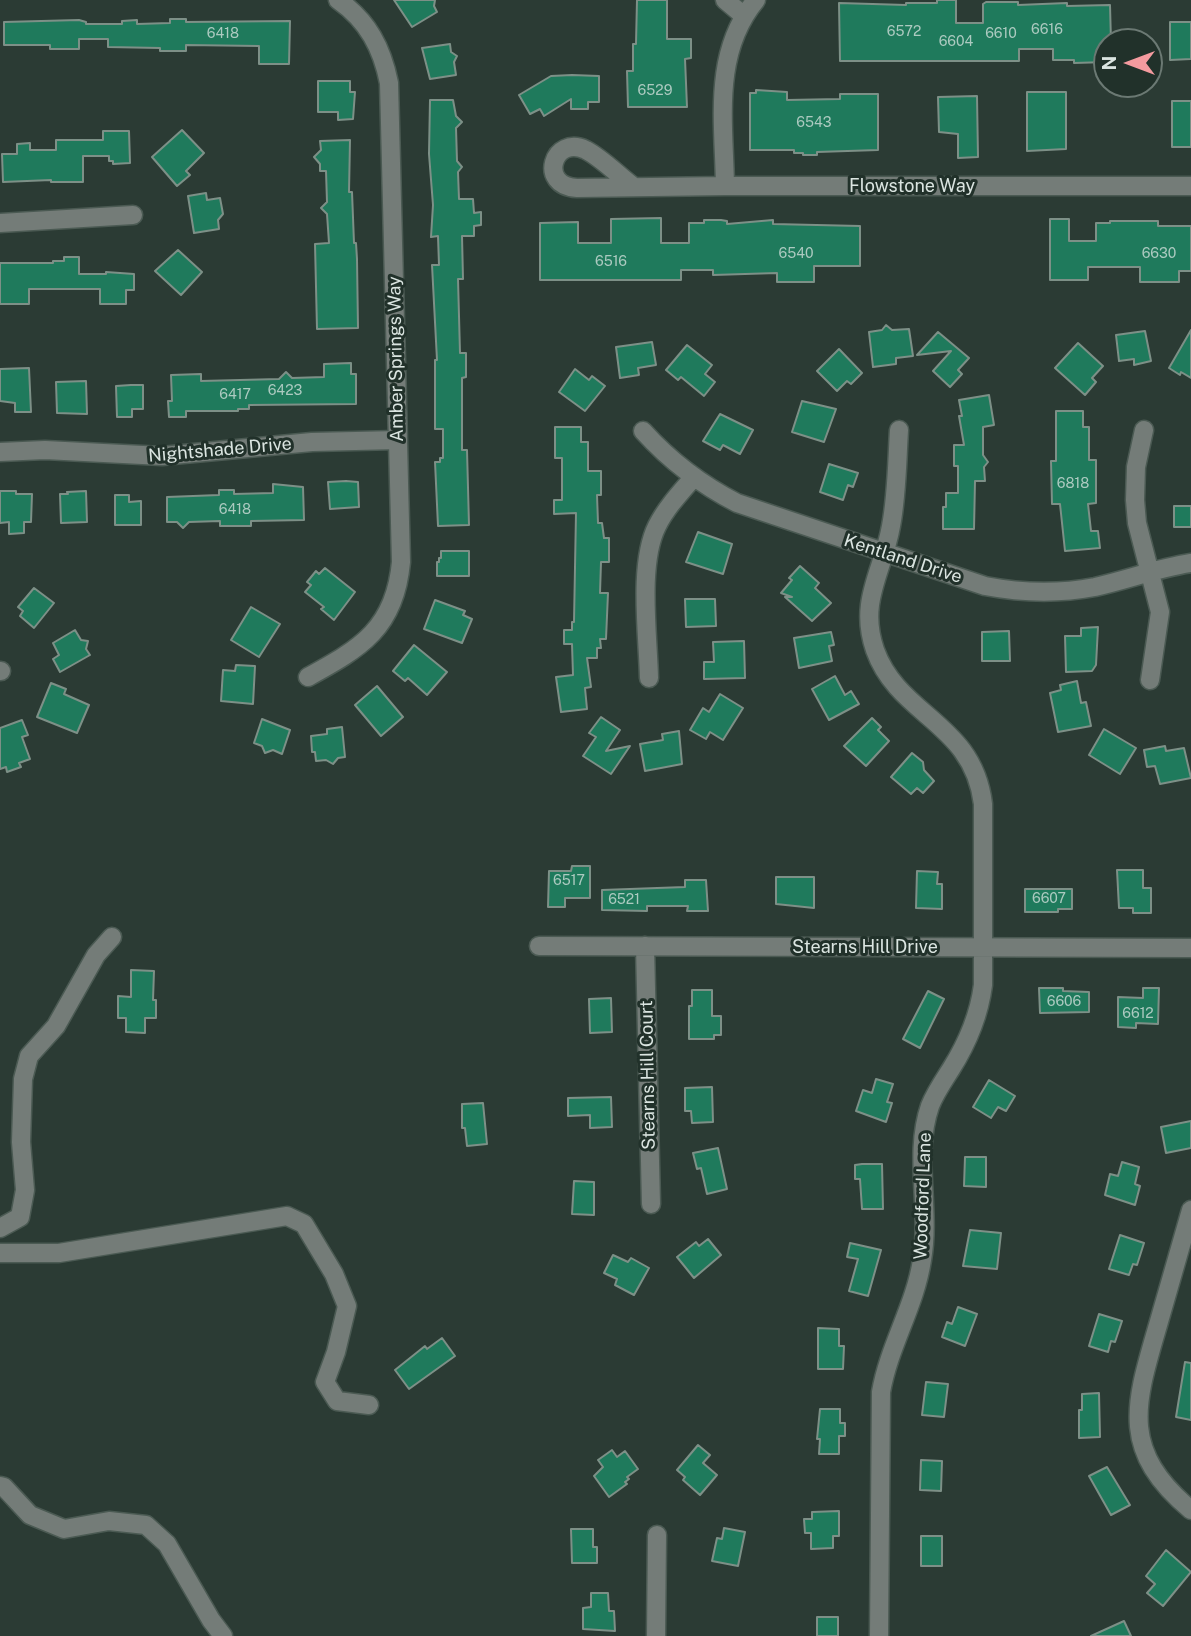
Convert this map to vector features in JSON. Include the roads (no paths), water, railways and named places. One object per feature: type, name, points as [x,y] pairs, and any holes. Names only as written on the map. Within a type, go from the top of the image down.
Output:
[{"type":"street","points":[[725,0],[743,15]]},
{"type":"street","points":[[725,186],[724,76],[730,44],[743,15],[756,0]]},
{"type":"street","name":"Amber Springs Way","points":[[308,677],[343,658],[365,642],[378,627],[393,599],[401,562],[389,83],[380,47],[363,21],[345,5]]},
{"type":"street","name":"Flowstone Way","points":[[634,187],[1191,186]]},
{"type":"street","points":[[0,223],[132,215]]},
{"type":"street","points":[[1144,429],[1136,467],[1137,523],[1160,611],[1150,680]]},
{"type":"street","name":"Kentland Drive","points":[[643,430],[660,450],[693,478],[745,506],[973,582],[1024,591],[1076,590],[1191,563]]},
{"type":"street","name":"Woodford Lane","points":[[879,1636],[881,1392],[884,1375],[915,1292],[923,1258],[924,1131],[930,1104],[966,1045],[977,1016],[983,985],[982,795],[962,749],[897,687],[884,670],[870,628],[869,604],[895,507],[899,430]]},
{"type":"street","name":"Nightshade Drive","points":[[0,452],[45,450],[176,456],[312,442],[398,440]]},
{"type":"street","points":[[649,678],[646,574],[649,551],[658,524],[693,478]]},
{"type":"street","points":[[0,1228],[20,1217],[25,1190],[21,1142],[22,1106],[23,1079],[29,1056],[56,1026],[96,955],[112,937]]},
{"type":"street","name":"Stearns Hill Drive","points":[[539,946],[1191,948]]},
{"type":"street","name":"Stearns Hill Court","points":[[645,946],[651,1204]]},
{"type":"street","points":[[1191,1210],[1142,1381],[1138,1420],[1143,1447],[1154,1473],[1169,1491],[1191,1510]]},
{"type":"street","points":[[0,1253],[59,1253],[287,1216],[304,1224],[334,1273],[347,1306],[336,1352],[325,1382],[337,1401],[369,1405]]},
{"type":"street","points":[[0,1486],[30,1515],[64,1529],[109,1521],[146,1525],[167,1544],[223,1636]]},
{"type":"street","points":[[656,1636],[657,1535]]}]
